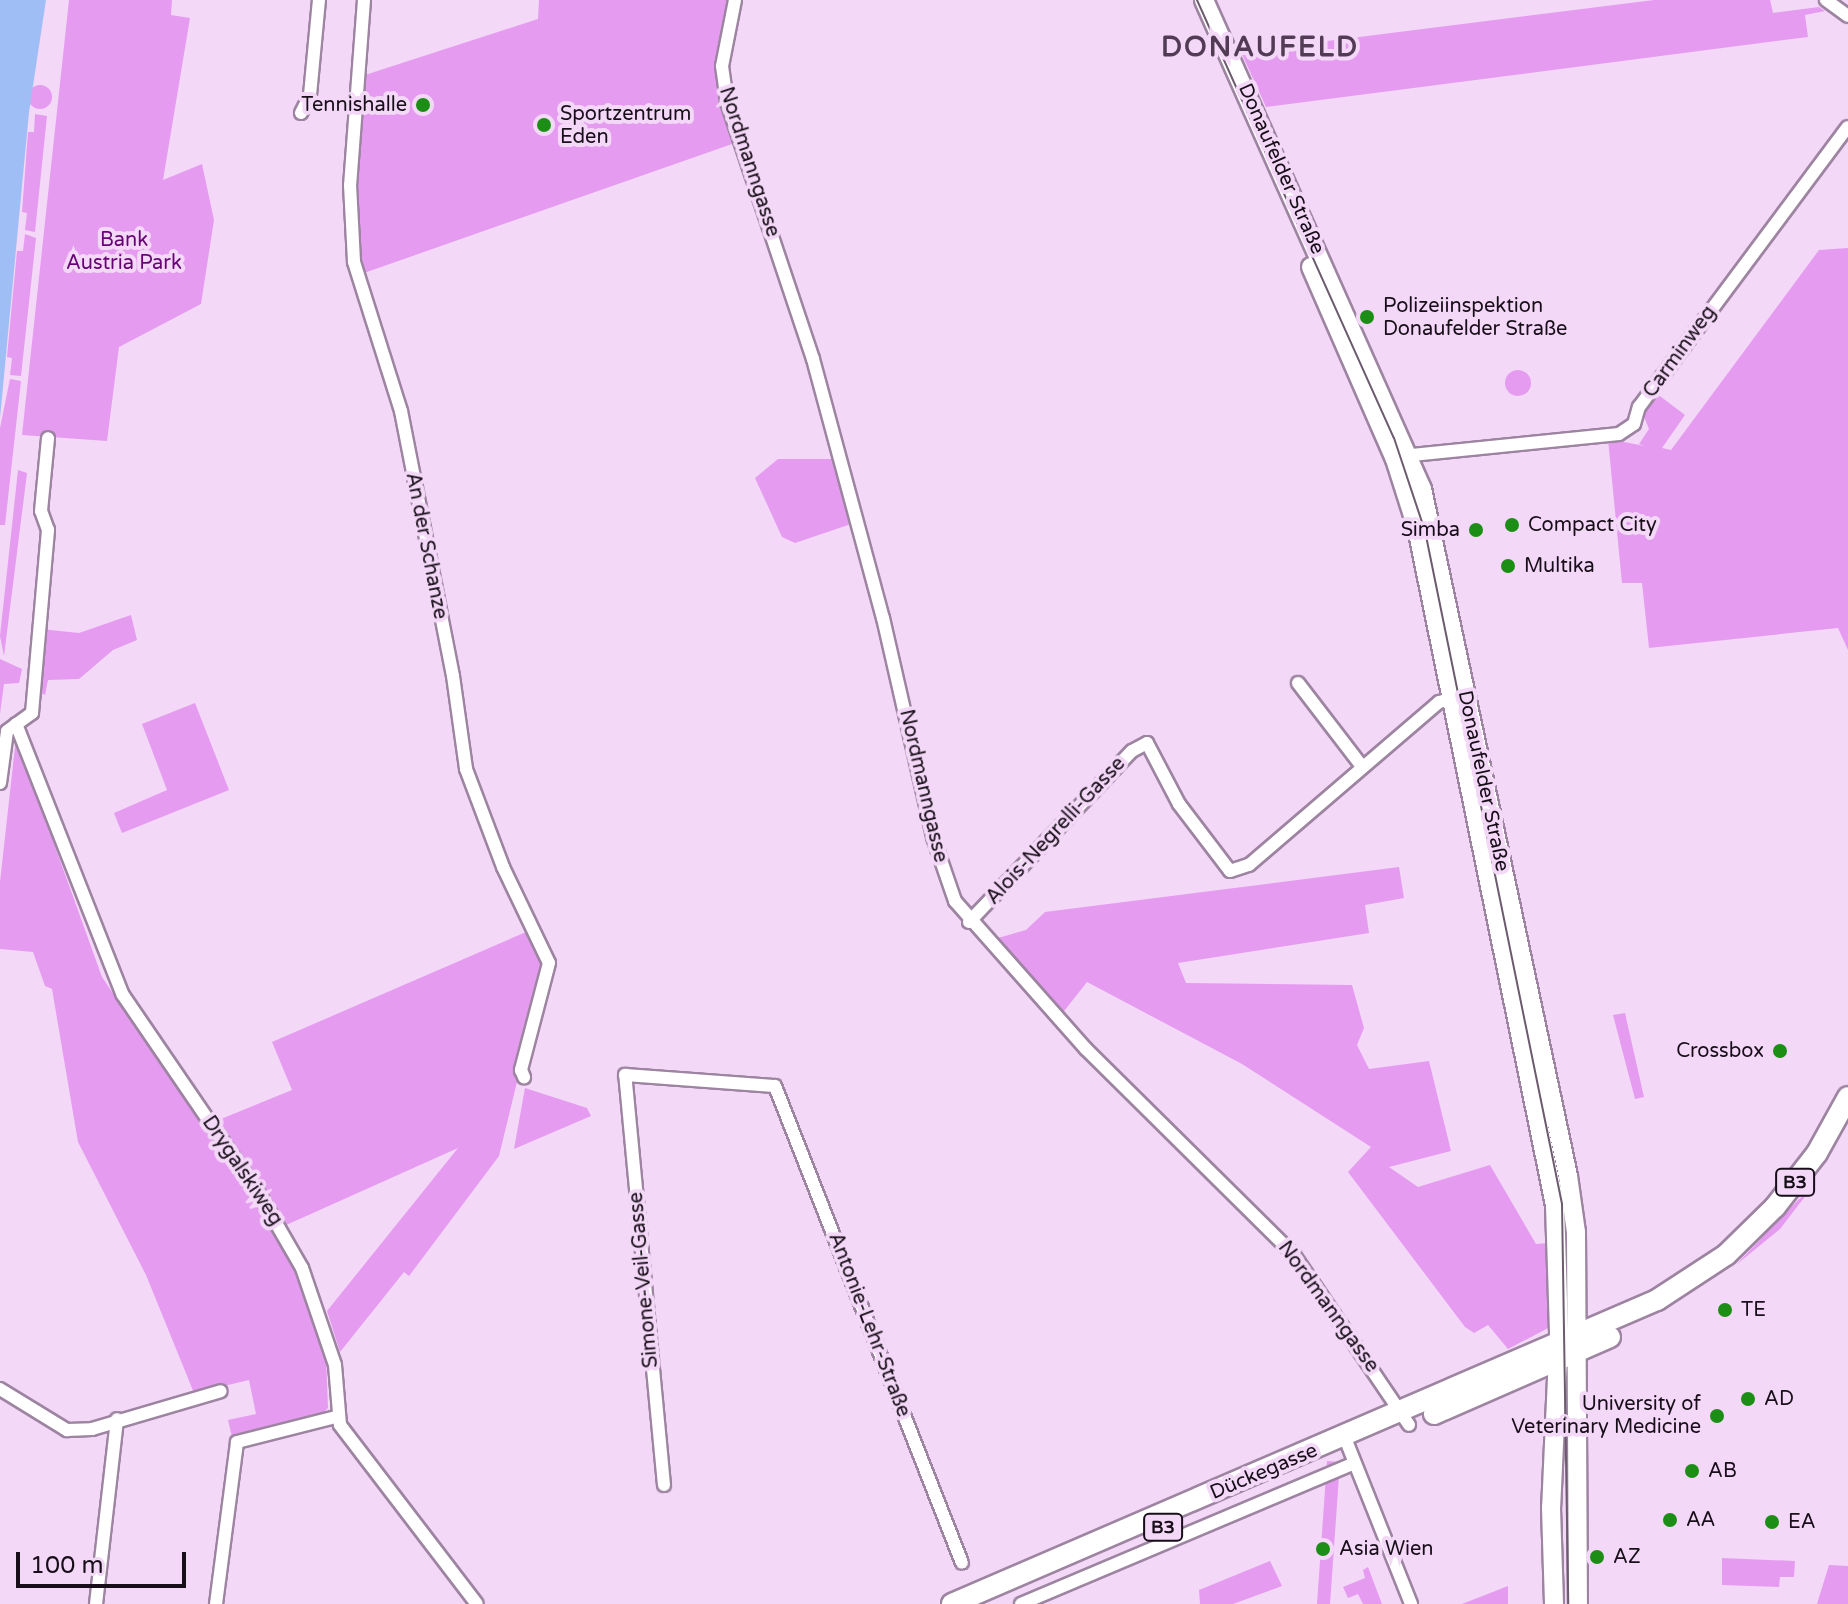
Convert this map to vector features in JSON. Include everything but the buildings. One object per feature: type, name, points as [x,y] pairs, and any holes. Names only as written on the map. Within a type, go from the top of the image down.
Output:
[{"type":"main road","name":"Donaufelder Straße","points":[[1191,0],[1402,456],[1422,489],[1458,698],[1555,1205],[1567,1348],[1578,1604]]},
{"type":"main road","name":"Donaufelder Straße","points":[[1204,0],[1402,456]]},
{"type":"main road","name":"B3","points":[[1567,1348],[1657,1300],[1726,1255],[1784,1196],[1817,1153],[1848,1097]]},
{"type":"main road","name":"B3","points":[[1567,1348],[1659,1315],[1733,1262],[1783,1209],[1848,1120]]},
{"type":"main road","name":"Donaufelder Straße","points":[[1554,1604],[1551,1508],[1567,1348]]},
{"type":"main road","name":"Dückegasse","points":[[977,1604],[1349,1450],[1407,1419],[1567,1348]]},
{"type":"main road","name":"Dückegasse","points":[[954,1604],[1349,1450]]},
{"type":"street","points":[[301,113],[310,95],[319,0]]},
{"type":"street","name":"An der Schanze","points":[[364,0],[350,185],[354,262],[401,411],[453,676],[466,769],[503,867],[549,963],[521,1070],[524,1077]]},
{"type":"street","name":"Nordmanngasse","points":[[735,0],[722,66],[727,102],[813,359],[883,618],[939,860],[969,922],[1086,1049],[1294,1255],[1407,1419]]},
{"type":"street","points":[[1826,0],[1848,16]]},
{"type":"street","name":"Carminweg","points":[[1402,456],[1619,434],[1634,424],[1648,395],[1848,127]]},
{"type":"street","points":[[0,783],[7,731],[32,713],[48,530],[41,511],[48,438]]},
{"type":"street","points":[[1298,683],[1361,765],[1439,702],[1458,698]]},
{"type":"street","name":"Drygalskiweg","points":[[16,724],[123,995],[268,1208],[302,1268],[335,1365],[336,1417]]},
{"type":"street","name":"Alois-Negrelli-Gasse","points":[[969,922],[1132,751],[1147,743],[1179,804],[1219,862],[1230,871],[1249,865],[1361,765]]},
{"type":"street","name":"Antonie-Lehr-Straße","points":[[625,1075],[775,1086],[962,1563]]},
{"type":"street","name":"Simone-Veil-Gasse","points":[[625,1075],[664,1485]]},
{"type":"street","points":[[0,1389],[67,1430],[92,1429],[117,1419],[221,1391]]},
{"type":"street","points":[[216,1604],[237,1442],[336,1417],[477,1604]]},
{"type":"street","points":[[96,1604],[117,1419]]},
{"type":"street","points":[[1349,1450],[1411,1604]]},
{"type":"street","name":"Dückegasse","points":[[1021,1604],[1349,1450]]},
{"type":"green space","name":"Bank Austria Park","points":[[69,0],[172,0],[171,15],[190,18],[163,180],[202,164],[214,220],[201,304],[119,347],[107,441],[22,435]]},
{"type":"green space","name":"Sportzentrum Eden","points":[[539,0],[729,0],[716,67],[735,143],[364,273],[353,200],[365,75],[538,19]]},
{"type":"green space","points":[[1654,0],[1770,0],[1773,13],[1819,7],[1825,11],[1805,15],[1808,37],[1266,107],[1241,52]]},
{"type":"green space","points":[[40,85],[49,88],[52,97],[49,106],[40,109],[31,106],[28,97],[31,88]]},
{"type":"green space","points":[[35,114],[47,116],[35,232],[25,230],[27,213],[22,212],[28,132],[34,132]]},
{"type":"green space","points":[[25,234],[36,238],[21,376],[10,375],[12,358],[7,357],[17,251],[23,251]]},
{"type":"green space","points":[[1848,248],[1848,650],[1838,628],[1649,648],[1642,583],[1622,583],[1608,439],[1645,446],[1639,444],[1649,429],[1642,412],[1656,393],[1685,415],[1662,448],[1671,450],[1819,250]]},
{"type":"green space","points":[[1518,370],[1527,374],[1531,383],[1527,392],[1518,396],[1509,392],[1505,383],[1509,374]]},
{"type":"green space","points":[[10,379],[21,381],[5,525],[0,525],[0,428]]},
{"type":"green space","points":[[778,459],[836,459],[857,522],[795,543],[782,537],[755,478]]},
{"type":"green space","points":[[18,470],[27,473],[4,656],[0,636]]},
{"type":"green space","points":[[131,615],[137,640],[113,650],[79,679],[48,680],[45,695],[35,690],[46,648],[41,629],[79,633]]},
{"type":"green space","points":[[0,659],[22,669],[19,683],[4,684],[0,714]]},
{"type":"green space","points":[[195,703],[229,790],[122,833],[114,813],[167,790],[142,724]]},
{"type":"green space","points":[[16,738],[102,977],[290,1254],[326,1355],[328,1408],[322,1414],[232,1437],[228,1420],[256,1414],[249,1380],[194,1393],[146,1275],[78,1142],[52,989],[45,986],[33,952],[0,949],[0,882]]},
{"type":"green space","points":[[1399,867],[1404,898],[1365,905],[1369,933],[1178,963],[1186,983],[1352,985],[1364,1028],[1357,1045],[1369,1069],[1429,1061],[1451,1151],[1389,1167],[1418,1187],[1490,1165],[1536,1244],[1549,1243],[1552,1326],[1508,1349],[1488,1325],[1474,1333],[1465,1327],[1348,1172],[1371,1147],[1242,1064],[1087,982],[1061,1015],[991,940],[1026,930],[1045,912]]},
{"type":"green space","points":[[533,929],[549,963],[524,1077],[517,1082],[499,1156],[409,1276],[404,1272],[340,1352],[327,1311],[458,1148],[284,1226],[216,1121],[292,1090],[272,1042]]},
{"type":"green space","points":[[1625,1013],[1644,1097],[1635,1099],[1613,1015]]},
{"type":"green space","points":[[525,1088],[587,1108],[591,1116],[514,1149]]},
{"type":"green space","points":[[1810,1190],[1780,1229],[1736,1265],[1798,1200]]},
{"type":"green space","points":[[1327,1461],[1340,1462],[1330,1604],[1317,1604]]},
{"type":"green space","points":[[1722,1558],[1795,1561],[1794,1577],[1780,1577],[1779,1587],[1722,1585]]},
{"type":"green space","points":[[1270,1561],[1282,1586],[1233,1604],[1200,1604],[1199,1590]]},
{"type":"green space","points":[[1829,1565],[1848,1566],[1848,1604],[1817,1604]]},
{"type":"green space","points":[[1368,1567],[1382,1604],[1363,1604],[1358,1594],[1348,1598],[1343,1587],[1365,1578],[1363,1570]]},
{"type":"green space","points":[[1508,1586],[1508,1604],[1462,1604]]},
{"type":"water","points":[[0,0],[46,0],[29,112],[0,418]]},
{"type":"tram line","points":[[1197,0],[1394,438],[1425,531],[1562,1204],[1568,1604]]},
{"type":"place","name":"Tennishalle","points":[[423,105]]},
{"type":"place","name":"Sportzentrum Eden","points":[[544,125]]},
{"type":"place","name":"Polizeiinspektion Donaufelder Straße","points":[[1367,317]]},
{"type":"place","name":"Compact City","points":[[1512,525]]},
{"type":"place","name":"Simba","points":[[1476,530]]},
{"type":"place","name":"Multika","points":[[1508,566]]},
{"type":"place","name":"Crossbox","points":[[1780,1051]]},
{"type":"place","name":"TE","points":[[1725,1310]]},
{"type":"place","name":"AD","points":[[1748,1399]]},
{"type":"place","name":"University of Veterinary Medicine","points":[[1717,1416]]},
{"type":"place","name":"AB","points":[[1692,1471]]},
{"type":"place","name":"AA","points":[[1670,1520]]},
{"type":"place","name":"EA","points":[[1772,1522]]},
{"type":"place","name":"Asia Wien","points":[[1323,1549]]},
{"type":"place","name":"AZ","points":[[1597,1557]]},
{"type":"district","name":"DONAUFELD","points":[[1260,47]]}]
